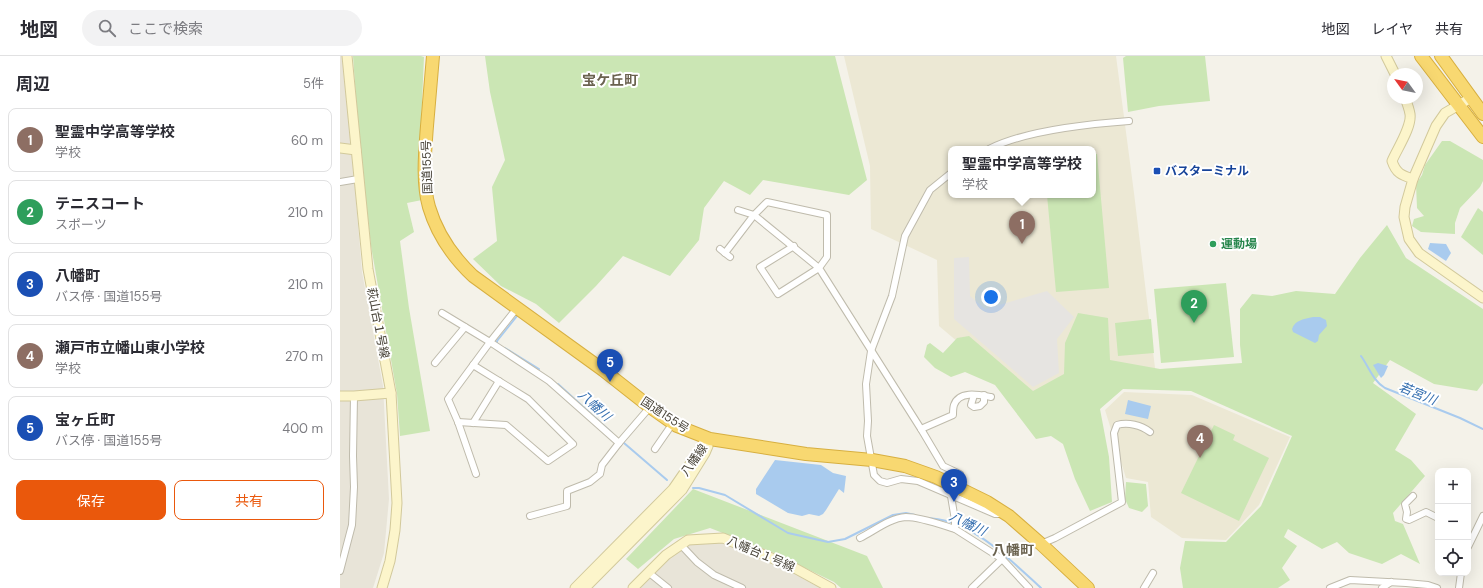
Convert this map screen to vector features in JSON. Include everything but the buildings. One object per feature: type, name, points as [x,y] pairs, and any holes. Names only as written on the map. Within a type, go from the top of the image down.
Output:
[{"type":"highway","name":"国道155号","points":[[433,56],[425,144],[425,172],[429,207],[443,239],[464,267],[473,276],[603,370],[650,407],[673,423],[694,434],[710,439],[806,454],[872,460],[905,466],[936,477],[952,491],[987,502],[1003,512],[1041,544],[1088,588]]},
{"type":"highway","points":[[1421,56],[1483,137]]},
{"type":"highway","points":[[1441,56],[1483,114]]},
{"type":"street","name":"萩山台１号線","points":[[347,56],[358,180],[368,269],[391,393],[397,503],[391,554],[382,588]]},
{"type":"street","points":[[1386,56],[1392,68]]},
{"type":"street","points":[[1471,98],[1445,113],[1436,126],[1413,179],[1405,206],[1404,217],[1409,239],[1419,253],[1483,298]]},
{"type":"street","points":[[1408,104],[1411,115],[1408,126],[1392,161],[1395,170],[1413,179]]},
{"type":"street","points":[[996,146],[1013,139],[1098,124],[1129,121]]},
{"type":"street","points":[[340,148],[356,150]]},
{"type":"street","points":[[948,175],[930,190],[905,236],[892,296],[871,351],[866,384],[868,421],[867,436],[874,475],[880,481],[887,483],[901,479],[918,481],[952,491]]},
{"type":"street","points":[[340,182],[358,180]]},
{"type":"street","points":[[725,253],[754,215],[767,202],[827,215],[827,258],[819,268],[778,294],[760,268],[794,246]]},
{"type":"street","points":[[738,210],[754,215],[794,246],[819,268],[922,429],[943,466],[960,474],[952,491],[955,528]]},
{"type":"street","points":[[476,474],[458,422],[448,399],[517,308]]},
{"type":"street","points":[[442,313],[490,342],[549,381],[619,443]]},
{"type":"street","points":[[435,363],[465,327]]},
{"type":"street","points":[[458,422],[506,424],[548,461],[573,444],[528,399],[473,365]]},
{"type":"street","points":[[473,423],[499,381]]},
{"type":"street","points":[[340,396],[391,393]]},
{"type":"street","points":[[922,429],[953,415],[954,405],[958,399],[964,395],[991,397]]},
{"type":"street","points":[[974,395],[971,405],[974,407],[980,406],[984,402],[984,396]]},
{"type":"street","points":[[340,571],[347,548],[353,519],[354,396]]},
{"type":"street","points":[[530,516],[567,506],[567,491],[590,482],[600,474],[602,465],[650,407]]},
{"type":"street","points":[[655,449],[673,423]]},
{"type":"street","points":[[1041,544],[1122,502],[1114,433],[1117,425],[1123,424],[1143,427],[1150,432]]},
{"type":"street","name":"八幡線","points":[[575,588],[673,489],[700,450],[710,439]]},
{"type":"street","name":"八幡線","points":[[585,588],[682,490],[706,451],[710,439]]},
{"type":"street","points":[[1413,496],[1405,504],[1407,512],[1406,519],[1409,520],[1426,512],[1435,516]]},
{"type":"street","points":[[1470,540],[1483,516]]},
{"type":"street","points":[[860,538],[890,523],[907,517],[955,528],[1002,559],[1029,588]]},
{"type":"street","name":"八幡台１号線","points":[[633,588],[666,555],[688,540],[723,538],[791,566],[831,588]]},
{"type":"street","points":[[681,545],[697,562],[714,575],[742,588]]},
{"type":"street","points":[[972,588],[1002,559]]},
{"type":"street","points":[[648,572],[668,588]]},
{"type":"street","points":[[1144,588],[1153,573]]},
{"type":"street","points":[[1459,588],[1461,576]]},
{"type":"street","points":[[1330,588],[1350,580],[1428,585],[1437,588]]},
{"type":"street","points":[[1382,588],[1391,582]]},
{"type":"shaded area","points":[[340,56],[344,56],[362,272],[383,386],[389,499],[384,553],[373,588],[340,588]]},
{"type":"shaded area","points":[[844,56],[1116,56],[1156,376],[1122,376],[1062,430],[939,326],[937,260],[871,229],[870,166]]},
{"type":"shaded area","points":[[969,257],[970,296],[985,309],[1047,291],[1074,317],[1057,339],[1059,373],[1033,387],[954,319],[954,258]]},
{"type":"shaded area","points":[[1124,392],[1192,395],[1290,437],[1259,505],[1226,540],[1182,538],[1151,517],[1148,482],[1126,478],[1105,410]]},
{"type":"shaded area","points":[[707,541],[724,543],[786,569],[820,588],[639,588],[668,558],[689,544]]},
{"type":"green space","points":[[353,56],[424,57],[420,148],[422,200],[407,203],[414,232],[400,241],[409,308],[430,431],[400,436],[397,394],[371,246],[359,141]]},
{"type":"green space","points":[[485,56],[835,56],[867,180],[849,195],[763,180],[750,195],[724,181],[704,208],[699,240],[670,276],[623,256],[559,323],[536,304],[501,286],[473,259],[497,241],[492,187],[505,160],[490,92]]},
{"type":"green space","points":[[1126,56],[1205,56],[1210,101],[1159,106],[1128,112],[1123,58]]},
{"type":"green space","points":[[1442,141],[1450,141],[1483,160],[1483,181],[1480,187],[1460,208],[1455,223],[1455,234],[1421,232],[1412,226],[1414,219],[1424,216],[1417,208],[1416,184],[1422,175],[1425,165]]},
{"type":"green space","points":[[1097,154],[1109,288],[1056,292],[1047,198],[1096,198]]},
{"type":"green space","points":[[1478,208],[1483,212],[1483,255],[1461,237]]},
{"type":"green space","points":[[1387,225],[1406,258],[1483,309],[1483,383],[1477,391],[1434,384],[1390,360],[1373,383],[1416,414],[1395,450],[1411,460],[1425,476],[1393,513],[1395,521],[1403,524],[1420,564],[1401,554],[1382,564],[1349,553],[1337,542],[1322,549],[1288,529],[1284,537],[1297,546],[1282,568],[1290,580],[1278,588],[1183,588],[1180,568],[1185,541],[1226,542],[1261,506],[1292,436],[1191,391],[1123,389],[1100,409],[1109,457],[1112,502],[1090,511],[1075,479],[1063,444],[1051,436],[1036,439],[995,385],[965,372],[951,377],[935,368],[924,357],[927,345],[930,343],[943,353],[957,338],[969,336],[1033,391],[1064,374],[1065,343],[1078,313],[1108,318],[1110,360],[1160,369],[1242,363],[1240,345],[1240,309],[1252,294],[1272,296],[1296,291],[1335,294],[1360,258]]},
{"type":"green space","points":[[1226,283],[1234,357],[1161,363],[1154,289]]},
{"type":"green space","points":[[1151,319],[1154,353],[1118,356],[1115,323]]},
{"type":"green space","points":[[1214,425],[1235,435],[1233,440],[1269,458],[1239,521],[1181,493]]},
{"type":"green space","points":[[1126,482],[1146,484],[1148,506],[1142,512],[1129,508],[1125,499]]},
{"type":"green space","points":[[693,489],[867,556],[883,588],[841,588],[834,582],[774,553],[710,528],[674,539],[638,569],[626,559]]},
{"type":"water","points":[[1430,243],[1446,244],[1451,253],[1446,261],[1428,249]]},
{"type":"water","points":[[1320,317],[1326,320],[1327,326],[1319,335],[1318,341],[1315,343],[1293,332],[1292,329],[1295,324],[1303,319]]},
{"type":"water","points":[[1378,363],[1388,366],[1381,378],[1373,365]]},
{"type":"water","points":[[1128,400],[1151,406],[1148,419],[1125,414]]},
{"type":"water","points":[[775,460],[821,465],[833,473],[846,476],[844,493],[839,489],[826,510],[819,516],[809,514],[802,516],[788,513],[756,494],[756,489]]},
{"type":"waterway","name":"八幡川","points":[[499,345],[497,344],[497,341],[517,316]]},
{"type":"waterway","name":"八幡川","points":[[505,348],[539,369]]},
{"type":"waterway","name":"若宮川","points":[[1361,356],[1374,378],[1385,388],[1460,418],[1483,429]]},
{"type":"waterway","name":"八幡川","points":[[558,384],[612,433]]},
{"type":"waterway","name":"八幡川","points":[[624,443],[667,480]]},
{"type":"waterway","points":[[693,488],[699,488],[725,495],[788,533],[828,542],[845,539],[893,515],[906,513],[915,515]]},
{"type":"waterway","name":"八幡川","points":[[929,518],[954,523],[978,535],[1000,551],[1041,588]]},
{"type":"place","name":"バスターミナル","points":[[1157,171]]},
{"type":"place","name":"聖霊中学高等学校","points":[[1022,244]]},
{"type":"place","name":"運動場","points":[[1213,244]]},
{"type":"place","name":"テニスコート","points":[[1194,323]]},
{"type":"place","name":"宝ヶ丘町","points":[[610,382]]},
{"type":"place","name":"瀬戸市立幡山東小学校","points":[[1200,458]]},
{"type":"place","name":"八幡町","points":[[954,502]]},
{"type":"district","name":"宝ケ丘町","points":[[610,80]]},
{"type":"district","name":"八幡町","points":[[1013,550]]}]
